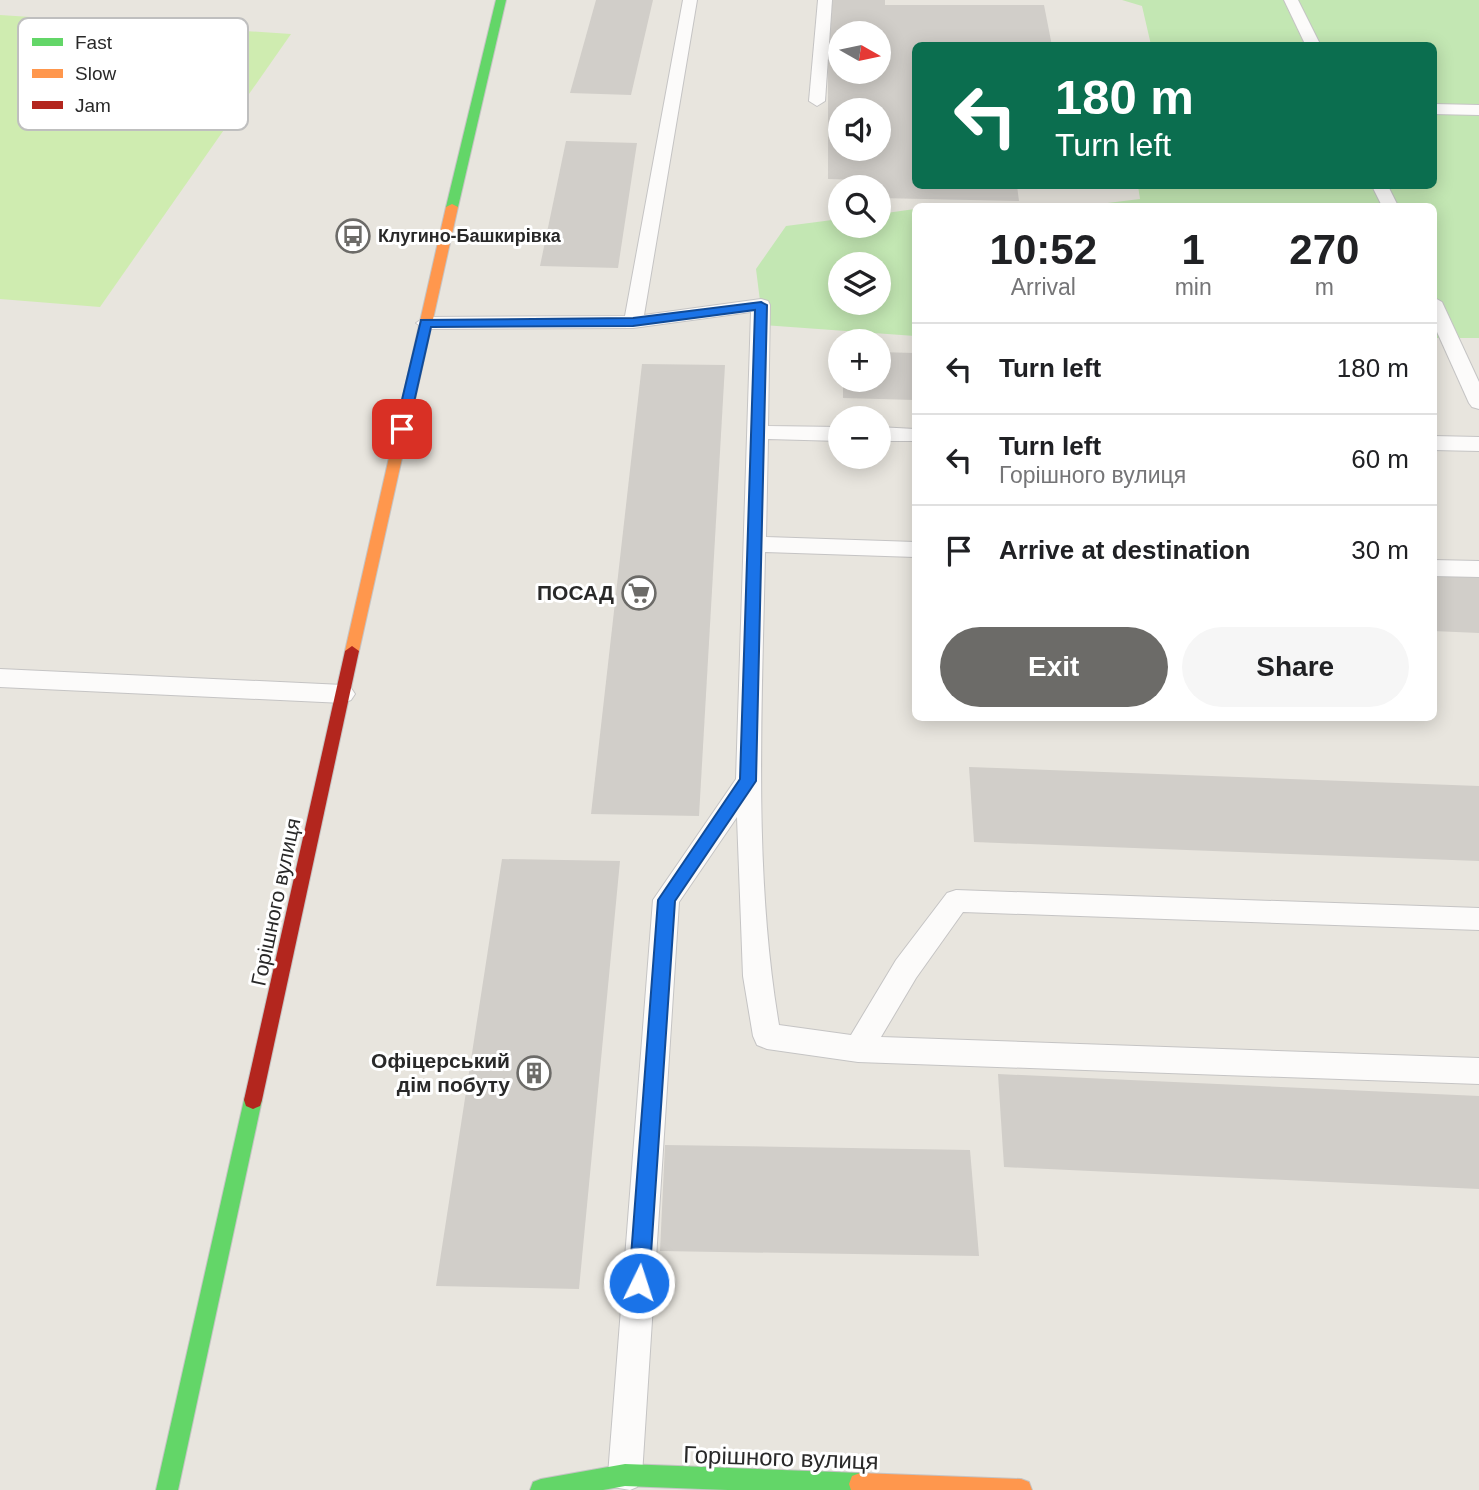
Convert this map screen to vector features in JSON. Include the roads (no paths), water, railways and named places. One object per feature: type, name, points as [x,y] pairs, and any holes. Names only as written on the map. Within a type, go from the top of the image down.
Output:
[{"type":"street","name":"Горішного вулиця","points":[[167,1490],[425,323],[501,0]]},
{"type":"street","name":"Горішного вулиця","points":[[541,1490],[625,1475],[1021,1490]]},
{"type":"lane","points":[[633,322],[690,0]]},
{"type":"lane","points":[[817,101],[825,0]]},
{"type":"lane","points":[[1292,0],[1312,42]]},
{"type":"lane","points":[[1437,108],[1479,110]]},
{"type":"lane","points":[[425,323],[633,322],[761,305],[748,781],[757,976],[767,1036],[858,1049],[1479,1071]]},
{"type":"lane","points":[[1437,311],[1479,403]]},
{"type":"lane","points":[[756,432],[828,434]]},
{"type":"lane","points":[[891,434],[912,435]]},
{"type":"lane","points":[[1437,443],[1479,444]]},
{"type":"lane","points":[[754,544],[912,549]]},
{"type":"lane","points":[[1437,568],[1479,569]]},
{"type":"lane","points":[[0,678],[343,694]]},
{"type":"lane","points":[[625,1475],[666,900],[748,781]]},
{"type":"lane","points":[[858,1049],[906,969],[956,901],[1479,919]]},
{"type":"place","name":"Клугино-Башкирівка","points":[[353,236]]},
{"type":"place","name":"ПОСАД","points":[[639,593]]},
{"type":"place","name":"Офіцерський дім побуту","points":[[534,1073]]}]
